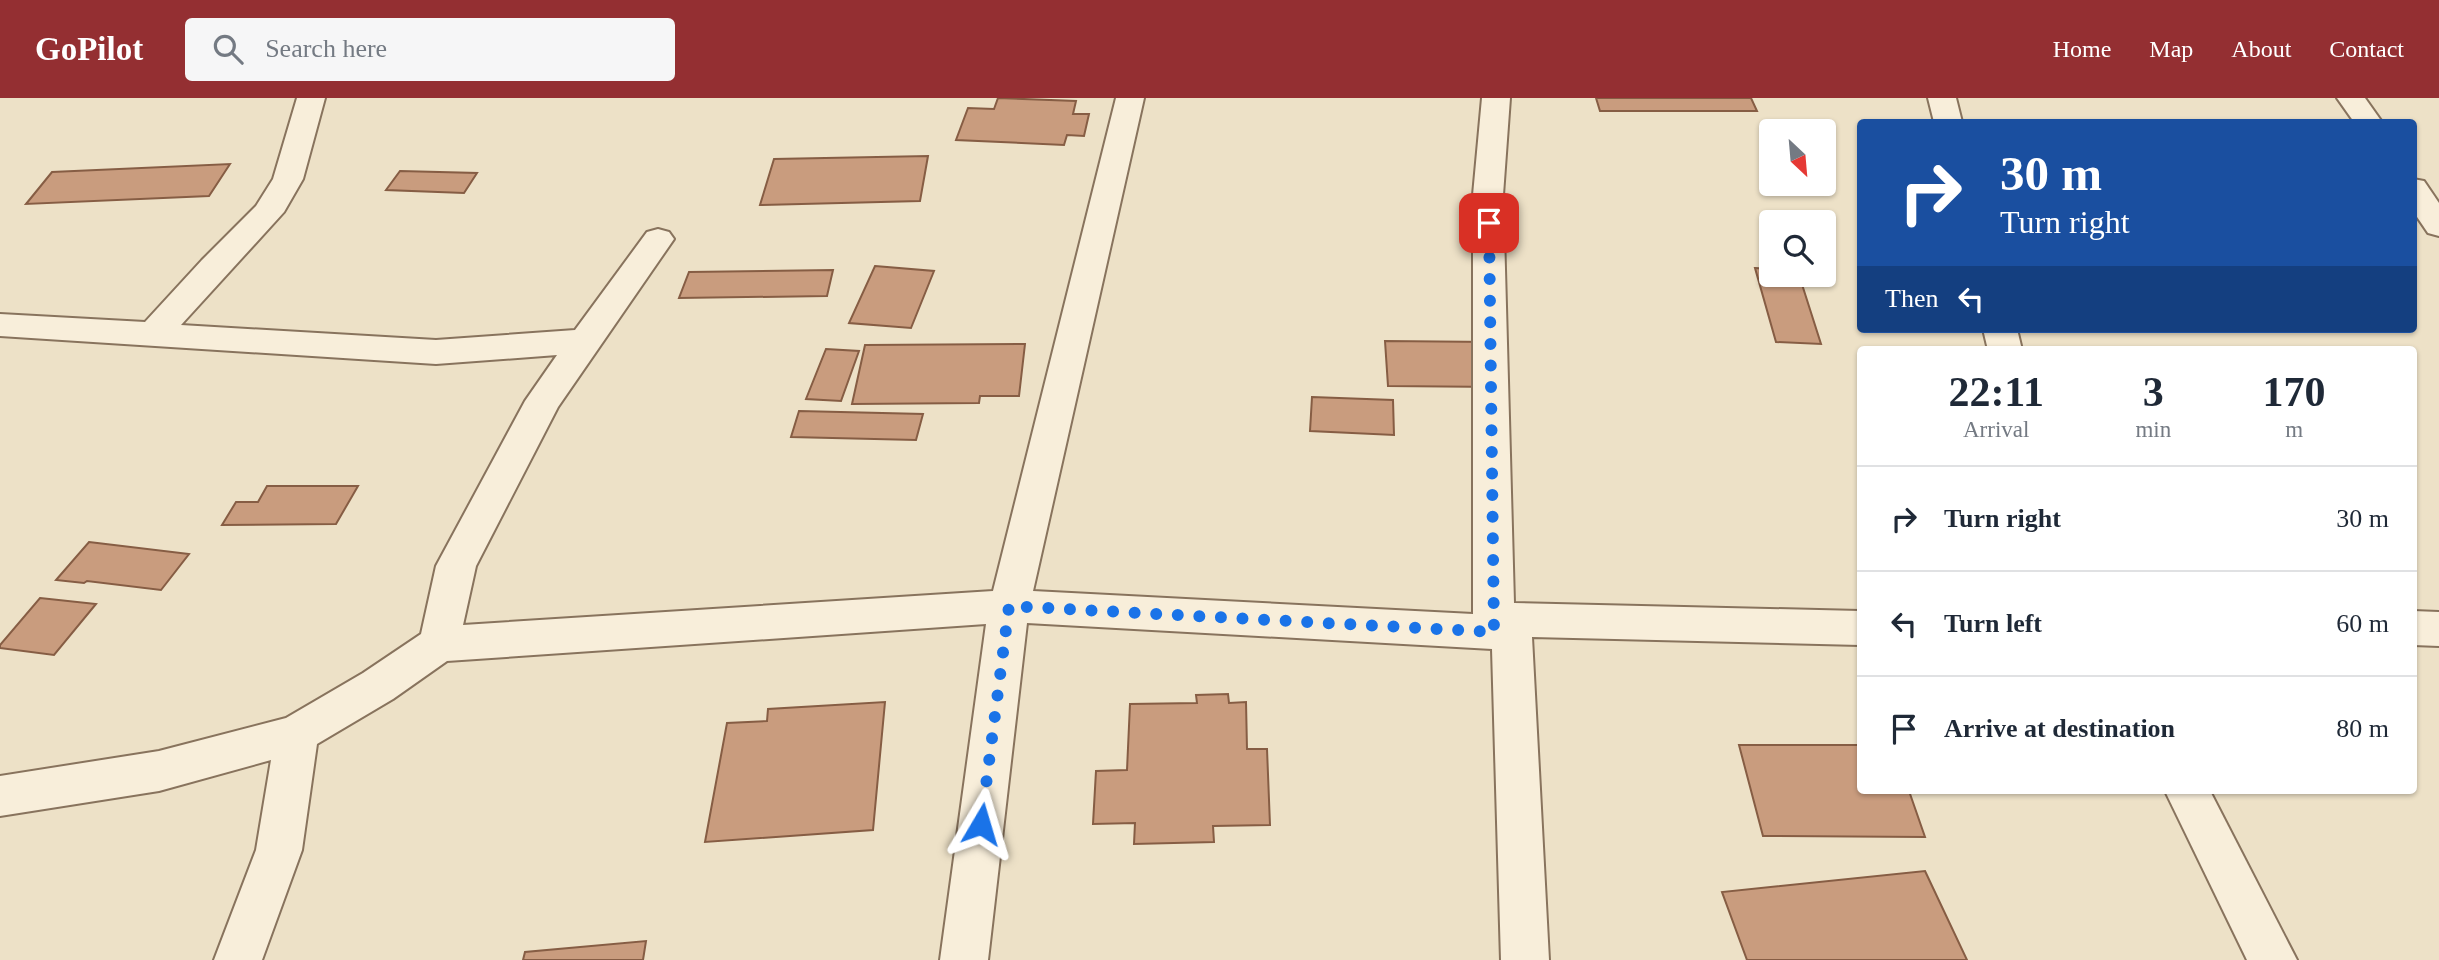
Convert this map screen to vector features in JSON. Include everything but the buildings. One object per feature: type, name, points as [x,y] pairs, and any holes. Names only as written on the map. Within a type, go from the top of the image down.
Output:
[{"type":"street","points":[[153,335],[213,267],[268,212],[288,179],[310,98]]},
{"type":"street","points":[[964,960],[1009,606],[1130,98]]},
{"type":"street","points":[[1496,98],[1488,195],[1502,626],[1525,960]]},
{"type":"street","points":[[1942,98],[1947,119]]},
{"type":"street","points":[[2351,98],[2366,119]]},
{"type":"street","points":[[2417,194],[2439,226]]},
{"type":"street","points":[[439,644],[456,566],[543,401],[658,239]]},
{"type":"street","points":[[0,326],[436,352],[588,341]]},
{"type":"street","points":[[0,796],[159,771],[297,734],[378,686],[439,644],[1009,606],[1502,626],[1857,628]]},
{"type":"street","points":[[2417,628],[2439,629]]},
{"type":"street","points":[[238,960],[279,850],[297,734]]},
{"type":"street","points":[[2189,794],[2273,960]]},
{"type":"route","points":[[981,824],[1009,606],[1494,632],[1489,223]]}]
